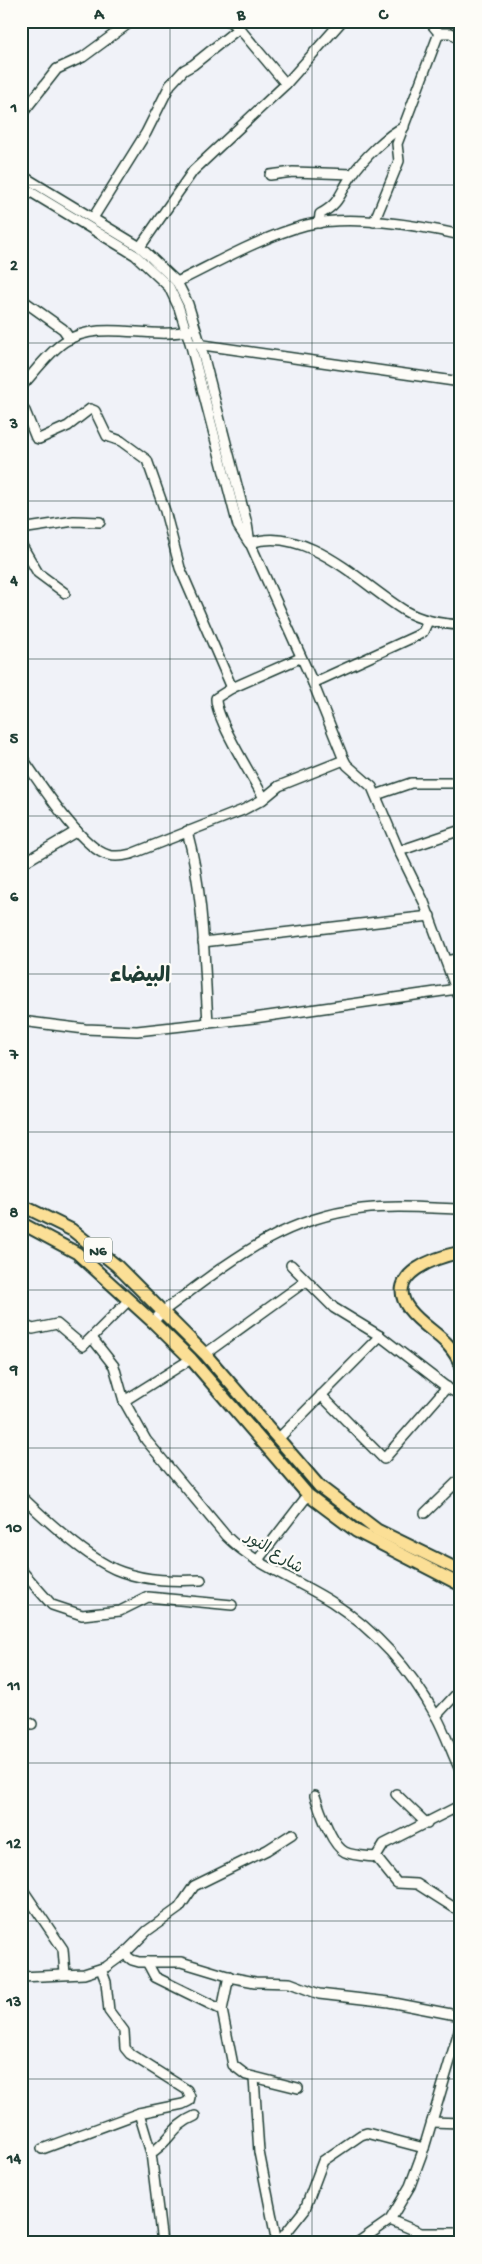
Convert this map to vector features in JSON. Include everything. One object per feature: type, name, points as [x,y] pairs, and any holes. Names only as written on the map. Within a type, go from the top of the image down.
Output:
[{"type":"main road","name":"N6","points":[[21,1205],[86,1240],[117,1266],[162,1312]]},
{"type":"main road","name":"N6","points":[[21,1223],[77,1252],[152,1322]]},
{"type":"main road","points":[[461,1252],[447,1255],[419,1266],[407,1278],[403,1292],[408,1307],[447,1342],[461,1366]]},
{"type":"main road","points":[[162,1312],[205,1354],[319,1486],[377,1530],[461,1571]]},
{"type":"main road","points":[[152,1322],[191,1359],[308,1495],[356,1531],[461,1585]]},
{"type":"street","points":[[21,115],[57,69],[83,57],[132,21]]},
{"type":"street","points":[[229,21],[239,28],[286,84]]},
{"type":"street","points":[[140,247],[193,171],[286,84],[342,21]]},
{"type":"street","points":[[429,21],[438,33]]},
{"type":"street","points":[[93,218],[146,132],[170,85],[184,70],[194,65],[239,28]]},
{"type":"street","points":[[438,33],[451,33],[461,40]]},
{"type":"street","points":[[374,222],[399,161],[397,144],[438,33]]},
{"type":"street","points":[[319,223],[320,214],[340,199],[352,174],[378,148],[404,127]]},
{"type":"street","points":[[270,175],[293,172],[352,174]]},
{"type":"street","points":[[21,175],[140,247],[177,282],[196,345],[238,526],[250,543],[300,658],[313,683],[344,760],[347,765],[368,781],[376,796],[399,851],[430,916],[461,1003]]},
{"type":"street","points":[[21,186],[124,248],[155,272],[174,297],[191,330]]},
{"type":"street","points":[[177,282],[273,237],[319,223],[374,222],[409,225],[461,235]]},
{"type":"street","points":[[21,299],[62,329],[70,339]]},
{"type":"street","points":[[21,387],[57,348],[70,339],[94,332],[191,330]]},
{"type":"street","points":[[196,345],[461,382]]},
{"type":"street","points":[[21,407],[25,411],[36,438],[39,440],[68,426],[90,409],[95,411],[106,436],[121,441],[148,460],[165,511],[175,556],[232,688]]},
{"type":"street","points":[[21,529],[74,521],[100,522]]},
{"type":"street","points":[[250,543],[273,538],[310,549],[353,572],[406,612],[428,621],[461,625]]},
{"type":"street","points":[[21,544],[38,574],[65,592]]},
{"type":"street","points":[[313,683],[416,636],[423,632],[428,621]]},
{"type":"street","points":[[264,798],[236,747],[216,702],[219,695],[232,688],[300,658]]},
{"type":"street","points":[[21,756],[77,831],[91,846],[106,855],[116,856],[131,854],[243,810],[286,782],[344,760]]},
{"type":"street","points":[[376,796],[411,782],[461,783]]},
{"type":"street","points":[[399,851],[461,830]]},
{"type":"street","points":[[21,864],[77,831]]},
{"type":"street","points":[[187,831],[194,857],[200,893],[208,1023]]},
{"type":"street","points":[[203,942],[371,925],[430,916]]},
{"type":"street","points":[[446,960],[461,958]]},
{"type":"street","points":[[21,1021],[114,1031],[208,1023],[457,989]]},
{"type":"street","points":[[152,1322],[162,1312],[254,1246],[303,1222],[332,1214],[362,1209],[461,1209]]},
{"type":"street","points":[[292,1265],[306,1282],[334,1308],[380,1336],[447,1387],[461,1395]]},
{"type":"street","points":[[205,1354],[306,1282]]},
{"type":"street","points":[[21,1324],[33,1330],[57,1324],[83,1346],[128,1300]]},
{"type":"street","points":[[279,1438],[380,1336]]},
{"type":"street","name":"شارع النور","points":[[92,1338],[114,1366],[124,1401],[146,1440],[226,1536],[239,1549],[257,1561],[331,1602],[364,1625],[394,1656],[436,1716],[458,1757],[461,1772]]},
{"type":"street","points":[[124,1401],[191,1359]]},
{"type":"street","points":[[321,1395],[384,1459],[447,1387]]},
{"type":"street","points":[[425,1513],[461,1478]]},
{"type":"street","points":[[257,1561],[308,1495]]},
{"type":"street","points":[[21,1496],[50,1524],[88,1552],[120,1572],[168,1581],[201,1580]]},
{"type":"street","points":[[21,1570],[52,1605],[82,1614],[120,1611],[148,1597],[232,1605]]},
{"type":"street","points":[[436,1716],[461,1689]]},
{"type":"street","points":[[21,1719],[32,1724]]},
{"type":"street","points":[[396,1794],[427,1824]]},
{"type":"street","points":[[315,1796],[325,1824],[339,1848],[345,1852],[376,1857],[397,1883],[417,1884],[461,1912]]},
{"type":"street","points":[[376,1857],[384,1844],[461,1806]]},
{"type":"street","points":[[21,1977],[84,1974],[101,1969],[124,1954],[147,1931],[179,1908],[194,1886],[267,1850],[292,1834]]},
{"type":"street","points":[[21,1887],[63,1949],[65,1974]]},
{"type":"street","points":[[124,1954],[132,1960],[181,1962],[255,1982],[290,1982],[319,1994],[389,2002],[461,2016]]},
{"type":"street","points":[[148,1962],[155,1976],[222,2010]]},
{"type":"street","points":[[42,2149],[140,2113],[189,2101],[190,2097],[187,2090],[130,2054],[125,2048],[124,2031],[109,2011],[106,1982],[101,1969]]},
{"type":"street","points":[[229,1976],[222,2010],[233,2065],[241,2073],[254,2078],[298,2088]]},
{"type":"street","points":[[357,2243],[390,2220],[410,2186],[424,2148],[461,2024]]},
{"type":"street","points":[[254,2078],[259,2152],[277,2243]]},
{"type":"street","points":[[140,2113],[151,2153],[162,2243]]},
{"type":"street","points":[[151,2153],[164,2145],[172,2130],[182,2121],[195,2116]]},
{"type":"street","points":[[432,2122],[461,2123]]},
{"type":"street","points":[[277,2243],[305,2209],[324,2161],[361,2135],[367,2133],[424,2148]]},
{"type":"street","points":[[390,2220],[421,2233],[461,2233]]},
{"type":"district","name":"البيضاء","points":[[140,974]]}]
